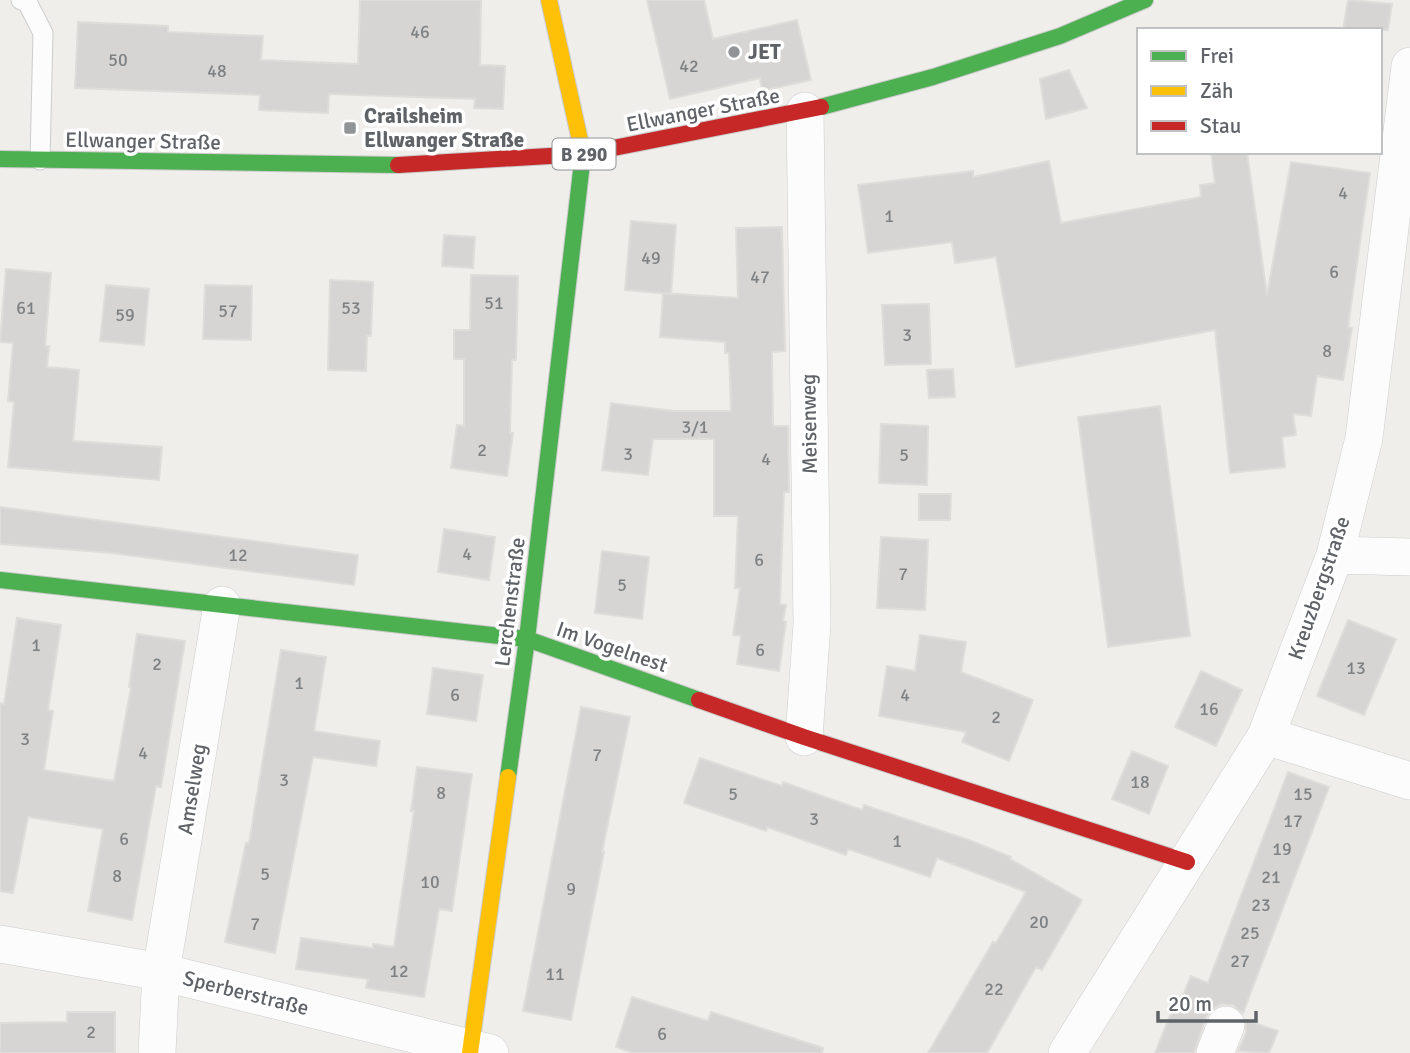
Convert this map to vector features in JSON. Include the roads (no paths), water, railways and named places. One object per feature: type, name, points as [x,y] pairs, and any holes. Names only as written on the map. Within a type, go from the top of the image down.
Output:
[{"type":"street","name":"Lerchenstraße","points":[[477,1051],[583,154],[549,0]]},
{"type":"street","name":"Ellwanger Straße","points":[[0,159],[357,166],[424,165],[583,154],[804,111],[933,77],[1060,36],[1145,0]]},
{"type":"street","name":"Kreuzbergstraße","points":[[1067,1053],[1266,736],[1335,555],[1364,438],[1410,66]]},
{"type":"street","name":"Meisenweg","points":[[804,111],[812,624],[804,737]]},
{"type":"street","points":[[1335,555],[1410,557]]},
{"type":"street","name":"Im Vogelnest","points":[[0,580],[527,639],[804,737],[1187,862]]},
{"type":"street","name":"Amselweg","points":[[157,1053],[161,972],[222,605]]},
{"type":"street","points":[[1266,736],[1410,781]]},
{"type":"street","name":"Sperberstraße","points":[[0,944],[161,972],[477,1051]]},
{"type":"lane","points":[[21,0],[27,2],[43,33],[40,160]]},
{"type":"place","name":"JET","points":[[734,52]]},
{"type":"place","name":"Crailsheim Ellwanger Straße","points":[[350,128]]}]
